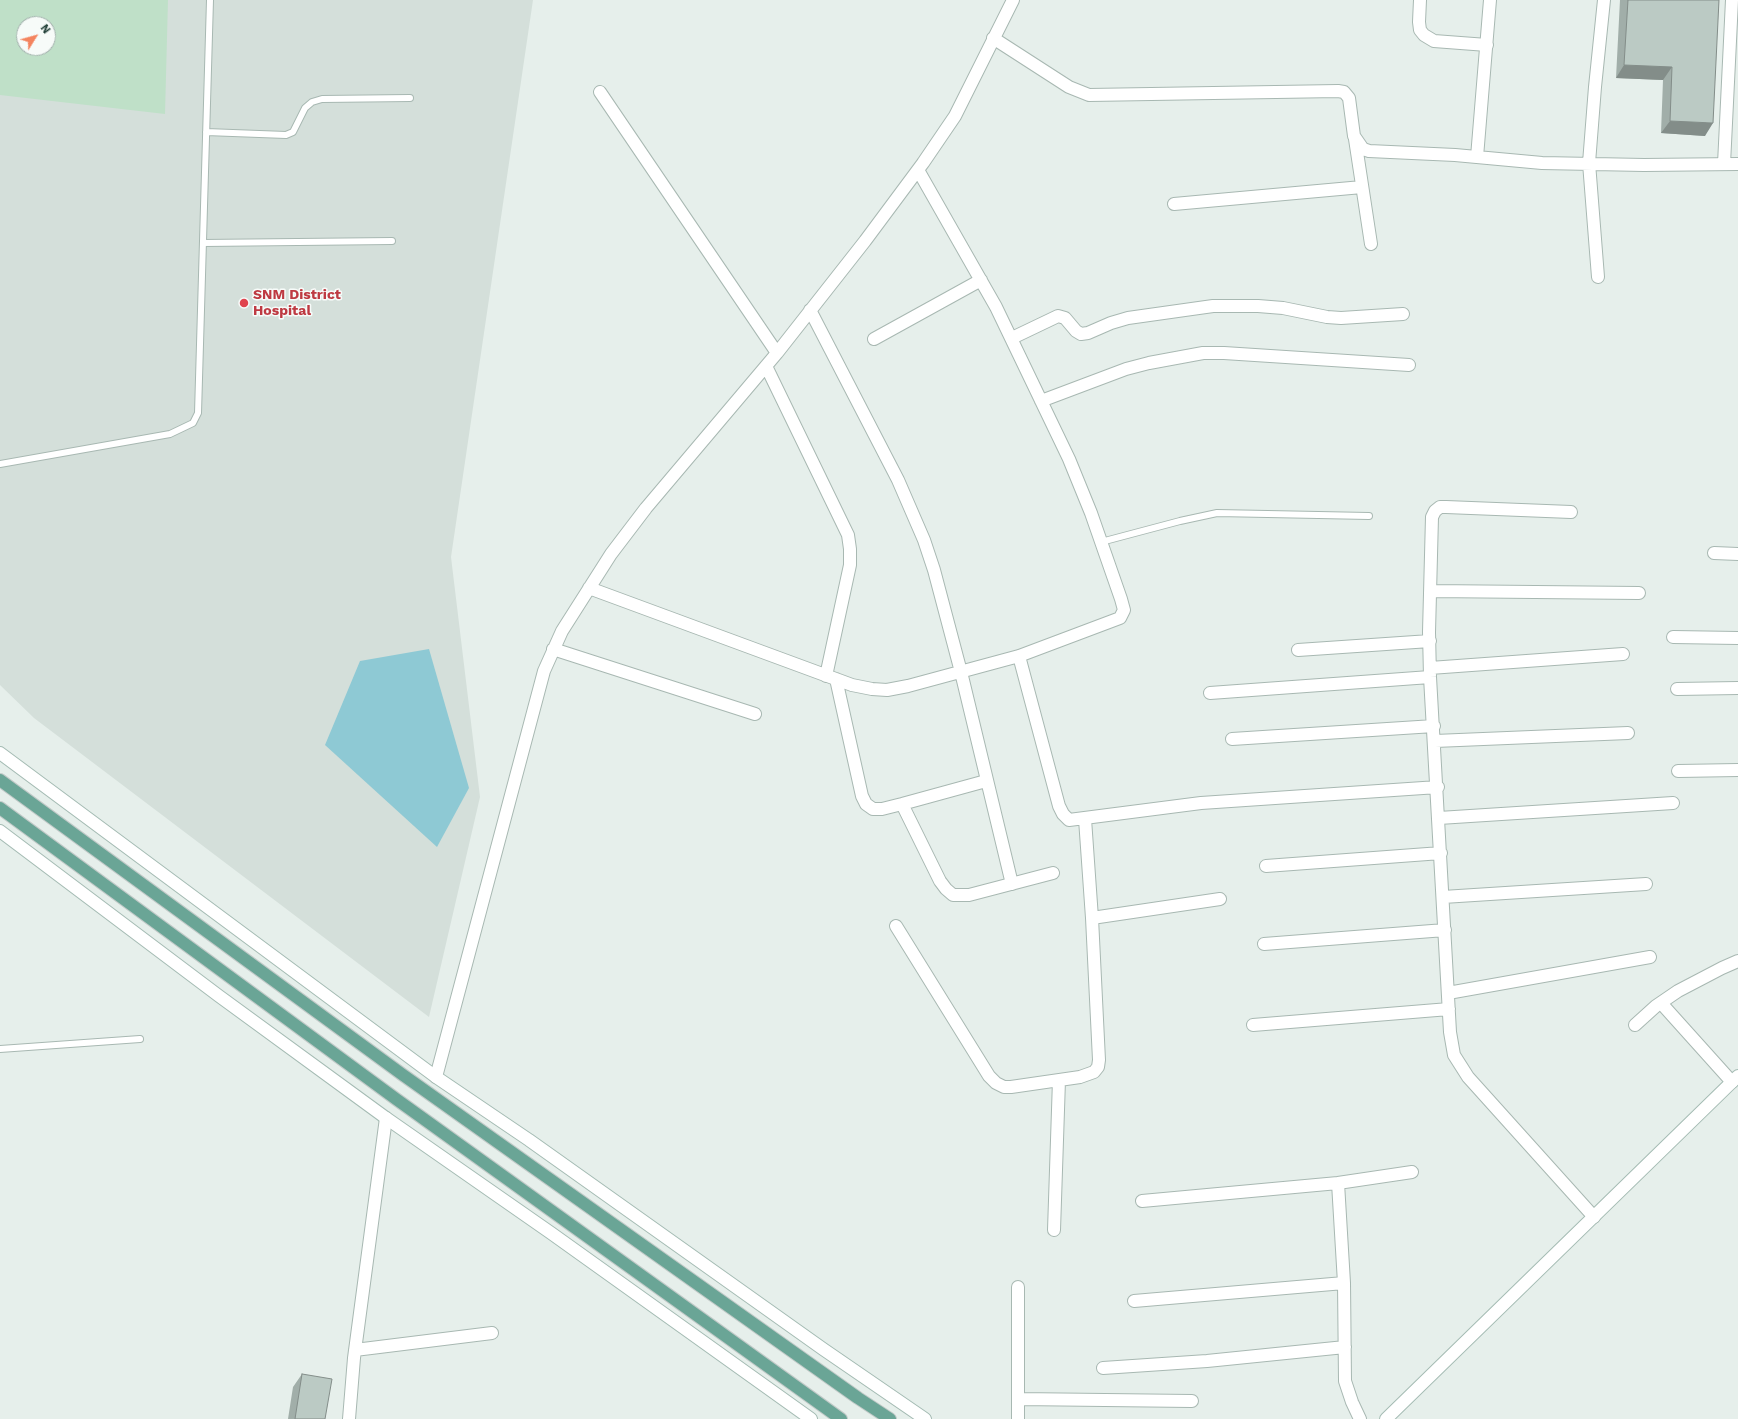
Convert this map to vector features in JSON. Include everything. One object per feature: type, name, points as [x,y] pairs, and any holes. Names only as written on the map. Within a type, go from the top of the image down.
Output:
[{"type":"main road","points":[[0,780],[397,1070],[858,1398],[890,1419]]},
{"type":"main road","points":[[0,808],[402,1104],[841,1419]]},
{"type":"street","points":[[436,1077],[540,685],[553,649],[574,611],[611,554],[646,508],[766,366],[865,241],[918,170],[955,116],[1013,0]]},
{"type":"street","points":[[1420,0],[1419,22],[1420,30],[1424,35],[1434,41],[1487,45]]},
{"type":"street","points":[[1477,157],[1490,0]]},
{"type":"street","points":[[1598,277],[1589,163],[1604,0]]},
{"type":"street","points":[[1724,164],[1734,39],[1732,0]]},
{"type":"street","points":[[993,38],[1069,87],[1089,95],[1344,92],[1349,98],[1371,244]]},
{"type":"street","points":[[600,92],[777,352]]},
{"type":"street","points":[[1354,136],[1363,149],[1368,151],[1477,157],[1542,163],[1644,165],[1738,164]]},
{"type":"street","points":[[589,588],[852,685],[872,689],[888,690],[1019,656],[1111,623],[1120,618],[1124,610],[1121,599],[1069,459],[1012,338],[981,280],[918,170]]},
{"type":"street","points":[[1174,204],[1362,187]]},
{"type":"street","points":[[874,339],[981,280]]},
{"type":"street","points":[[1012,338],[1058,316],[1065,318],[1076,331],[1081,334],[1088,333],[1111,323],[1128,318],[1213,306],[1258,306],[1282,308],[1327,317],[1341,318],[1403,314]]},
{"type":"street","points":[[810,310],[898,480],[934,570],[961,672],[1012,884]]},
{"type":"street","points":[[1041,401],[1126,369],[1161,360],[1203,353],[1224,353],[1409,366]]},
{"type":"street","points":[[766,366],[848,535],[850,565],[831,677],[862,796],[866,804],[873,809],[882,809],[986,781]]},
{"type":"street","points":[[1571,512],[1440,507],[1435,511],[1432,517],[1430,672],[1438,787],[1451,1044],[1454,1055],[1460,1066],[1594,1217]]},
{"type":"street","points":[[1714,554],[1738,554]]},
{"type":"street","points":[[1431,590],[1639,593]]},
{"type":"street","points":[[1673,637],[1738,638]]},
{"type":"street","points":[[1298,650],[1430,642]]},
{"type":"street","points":[[553,649],[755,714]]},
{"type":"street","points":[[1210,693],[1623,654]]},
{"type":"street","points":[[1019,656],[1059,806],[1063,814],[1069,820],[1201,803],[1438,787]]},
{"type":"street","points":[[1677,689],[1738,688]]},
{"type":"street","points":[[1232,740],[1434,726]]},
{"type":"street","points":[[1435,741],[1628,733]]},
{"type":"street","points":[[0,753],[436,1077],[529,1140],[823,1349],[925,1419]]},
{"type":"street","points":[[1678,771],[1738,770]]},
{"type":"street","points":[[902,804],[940,881],[946,890],[954,895],[968,895],[1053,873]]},
{"type":"street","points":[[1439,818],[1673,804]]},
{"type":"street","points":[[896,926],[989,1076],[996,1083],[1004,1087],[1012,1087],[1088,1075],[1094,1072],[1098,1067],[1099,1060],[1092,918],[1085,819]]},
{"type":"street","points":[[0,831],[219,996],[386,1118],[551,1233],[811,1419]]},
{"type":"street","points":[[1266,866],[1441,853]]},
{"type":"street","points":[[1443,896],[1646,884]]},
{"type":"street","points":[[1092,918],[1220,899]]},
{"type":"street","points":[[1264,944],[1445,930]]},
{"type":"street","points":[[1448,993],[1650,957]]},
{"type":"street","points":[[1636,1025],[1661,1003],[1690,983],[1738,962]]},
{"type":"street","points":[[1386,1419],[1735,1079],[1661,1003]]},
{"type":"street","points":[[1253,1025],[1449,1009]]},
{"type":"street","points":[[1054,1230],[1059,1080]]},
{"type":"street","points":[[349,1419],[355,1350],[386,1118]]},
{"type":"street","points":[[1142,1201],[1338,1183],[1412,1172]]},
{"type":"street","points":[[1338,1183],[1344,1283],[1346,1381],[1352,1402],[1360,1419]]},
{"type":"street","points":[[1134,1302],[1344,1283]]},
{"type":"street","points":[[1018,1287],[1018,1419]]},
{"type":"street","points":[[355,1350],[492,1333]]},
{"type":"street","points":[[1103,1368],[1207,1361],[1345,1347]]},
{"type":"street","points":[[1018,1399],[1192,1401]]},
{"type":"lane","points":[[0,464],[170,434],[193,423],[198,413],[210,0]]},
{"type":"lane","points":[[206,132],[286,135],[293,132],[298,125],[305,108],[312,102],[322,99],[410,98]]},
{"type":"lane","points":[[203,243],[392,241]]},
{"type":"lane","points":[[1101,542],[1180,521],[1217,513],[1369,516]]},
{"type":"lane","points":[[0,1050],[140,1039]]},
{"type":"shaded area","name":"SNM District Hospital","points":[[0,0],[533,0],[451,557],[480,797],[429,1017],[34,718],[0,685]]},
{"type":"green space","points":[[0,0],[168,0],[165,114],[0,95]]},
{"type":"water","points":[[429,649],[469,788],[437,847],[325,745],[360,661]]},
{"type":"building","points":[[1628,0],[1719,0],[1713,123],[1670,121],[1672,67],[1624,65]]},
{"type":"building","points":[[302,1374],[332,1379],[325,1419],[295,1419]]},
{"type":"place","name":"SNM District Hospital","points":[[244,303]]}]
